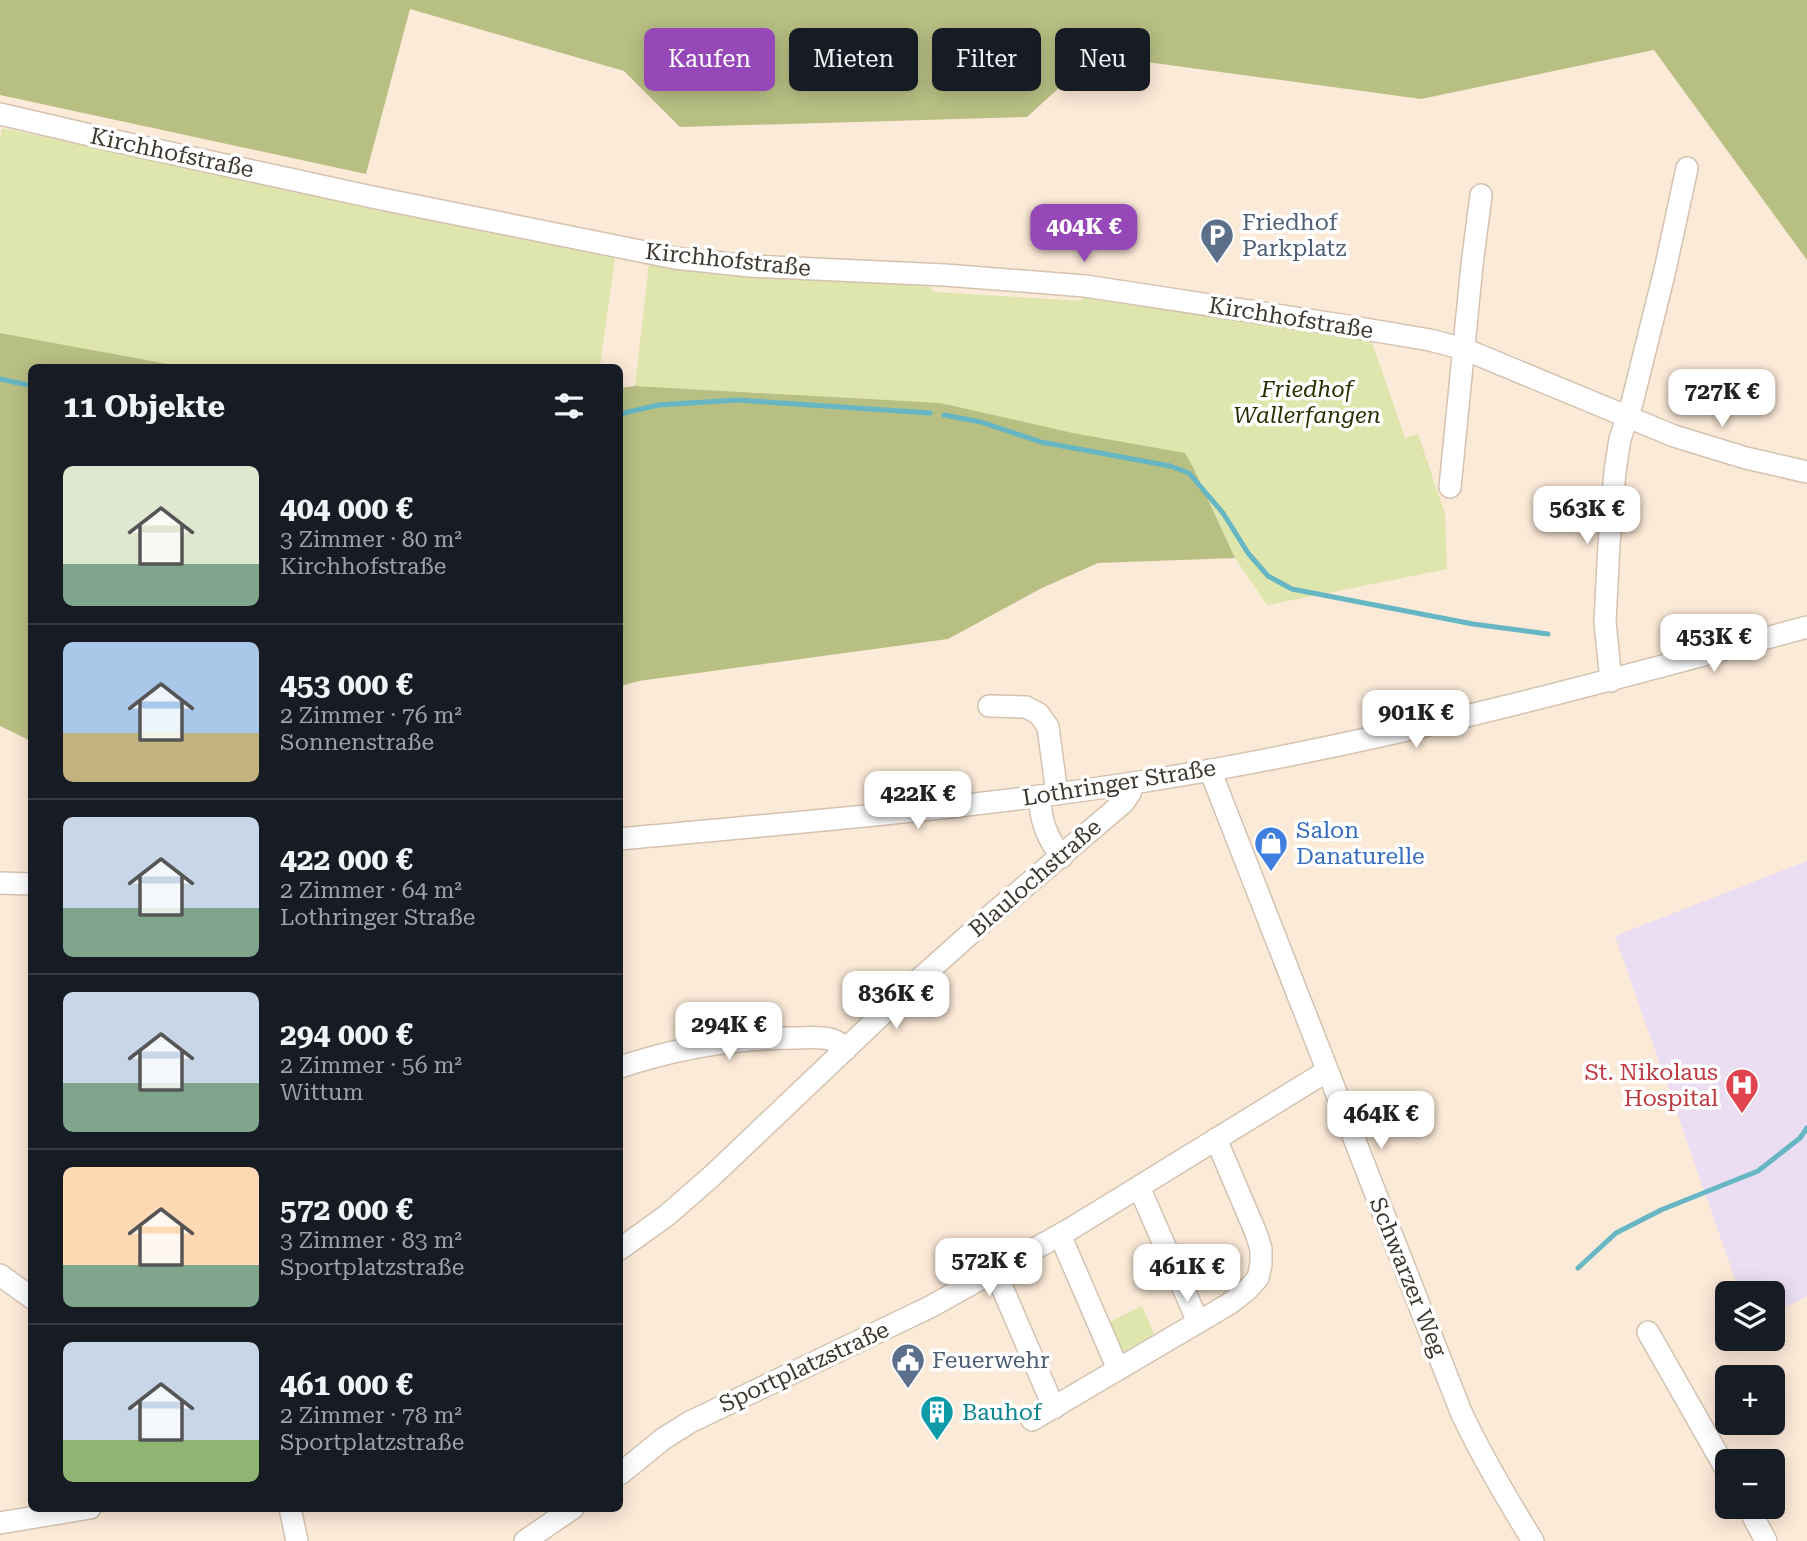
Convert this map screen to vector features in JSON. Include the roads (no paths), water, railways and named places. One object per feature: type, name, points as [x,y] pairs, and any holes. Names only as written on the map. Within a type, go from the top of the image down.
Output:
[{"type":"street","name":"Kirchhofstraße","points":[[0,114],[359,194],[675,258],[750,266],[945,275],[1085,286],[1430,340],[1464,349],[1674,436],[1746,458],[1807,472]]},
{"type":"street","points":[[1611,681],[1605,622],[1615,471],[1620,439],[1632,403],[1665,270],[1687,168]]},
{"type":"street","points":[[1450,487],[1481,195]]},
{"type":"street","name":"Lothringer Straße","points":[[623,839],[1048,795],[1210,770],[1384,736],[1611,681],[1807,627]]},
{"type":"street","points":[[989,706],[1026,707],[1039,714],[1048,727],[1048,795],[1043,824],[1051,843],[1062,857]]},
{"type":"street","name":"Schwarzer Weg","points":[[1210,770],[1461,1412],[1497,1483],[1533,1541]]},
{"type":"street","name":"Blaulochstraße","points":[[623,1247],[666,1216],[712,1176],[915,984],[1124,802],[1133,783]]},
{"type":"street","points":[[0,883],[28,884]]},
{"type":"street","points":[[623,1066],[679,1049],[759,1039],[821,1038],[838,1042],[846,1049]]},
{"type":"street","name":"Sportplatzstraße","points":[[623,1472],[663,1439],[690,1422],[919,1313],[1060,1235],[1327,1071]]},
{"type":"street","points":[[1032,1420],[1229,1304],[1258,1278],[1261,1249],[1216,1139]]},
{"type":"street","points":[[1139,1187],[1198,1322]]},
{"type":"street","points":[[1060,1235],[1118,1369]]},
{"type":"street","points":[[995,1271],[1054,1408]]},
{"type":"street","points":[[0,1275],[28,1295]]},
{"type":"street","points":[[1648,1332],[1715,1450]]},
{"type":"street","points":[[0,1523],[66,1512]]},
{"type":"street","points":[[291,1512],[297,1541]]},
{"type":"street","points":[[524,1541],[567,1512]]},
{"type":"street","points":[[1754,1519],[1766,1541]]},
{"type":"waterway","points":[[0,379],[28,385]]},
{"type":"waterway","points":[[623,413],[658,405],[737,400],[930,413]]},
{"type":"waterway","points":[[944,415],[981,422],[1041,442],[1170,466],[1189,473],[1223,513],[1248,553],[1268,576],[1292,589],[1473,624],[1548,634]]},
{"type":"waterway","points":[[1578,1268],[1616,1233],[1661,1210],[1758,1171],[1800,1138],[1807,1128]]},
{"type":"place","name":"Friedhof Parkplatz","points":[[1217,265]]},
{"type":"place","name":"Salon Danaturelle","points":[[1271,873]]},
{"type":"place","name":"St. Nikolaus Hospital","points":[[1742,1115]]},
{"type":"place","name":"Feuerwehr","points":[[908,1390]]},
{"type":"place","name":"Bauhof","points":[[937,1442]]},
{"type":"park label","name":"Friedhof Wallerfangen","points":[[1307,402]]}]
